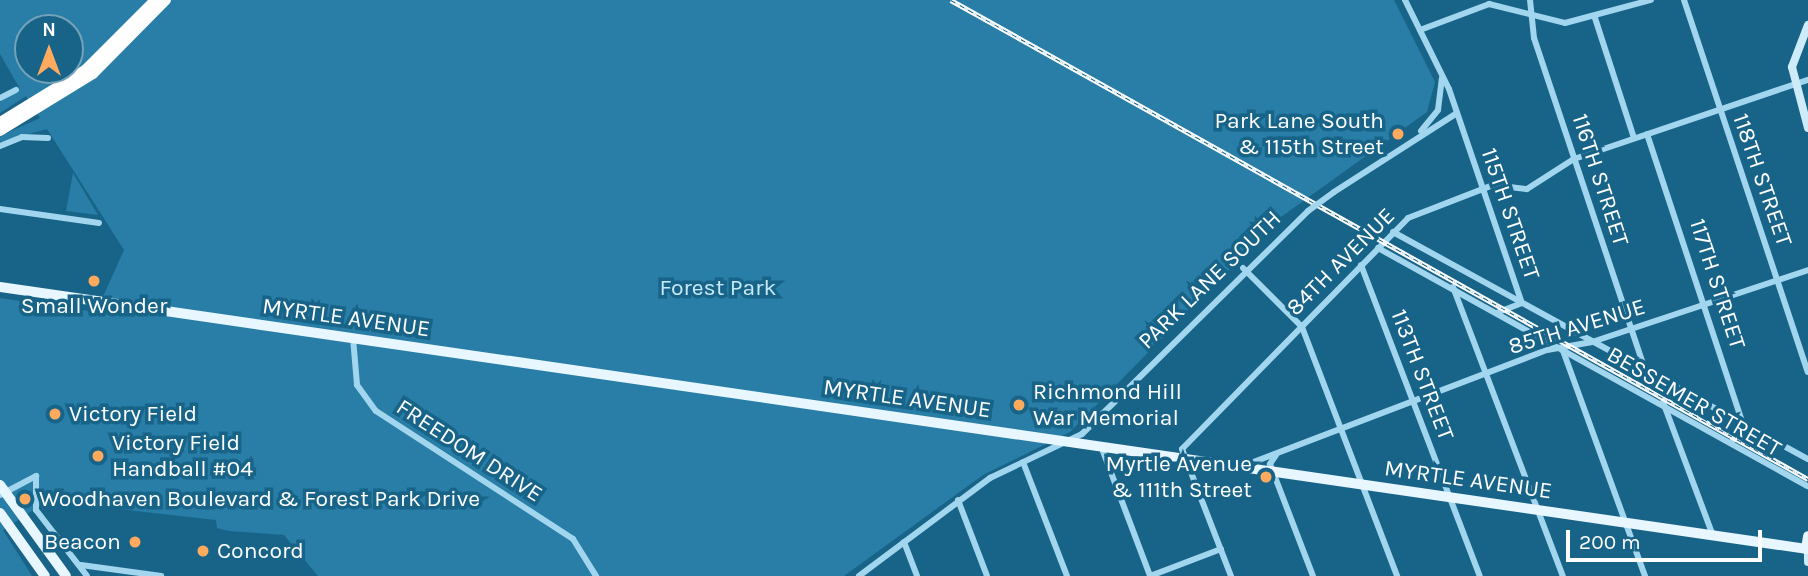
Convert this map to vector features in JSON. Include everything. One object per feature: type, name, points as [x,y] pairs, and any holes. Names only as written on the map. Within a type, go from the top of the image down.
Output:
[{"type":"highway","points":[[57,96],[112,47],[155,0]]},
{"type":"highway","points":[[0,131],[57,96],[120,51],[166,0]]},
{"type":"highway","points":[[0,122],[40,106]]},
{"type":"main road","name":"MYRTLE AVENUE","points":[[0,287],[1807,549]]},
{"type":"main road","points":[[2,490],[66,576]]},
{"type":"main road","points":[[0,513],[45,576]]},
{"type":"main road","points":[[1807,549],[1808,536]]},
{"type":"street","points":[[1405,0],[1457,113]]},
{"type":"street","name":"116TH STREET","points":[[1530,0],[1529,14],[1574,159],[1645,370]]},
{"type":"street","points":[[1420,30],[1489,4],[1565,23],[1595,18],[1651,0]]},
{"type":"street","name":"118TH STREET","points":[[1684,0],[1808,372]]},
{"type":"street","points":[[1595,18],[1634,138]]},
{"type":"street","points":[[1808,25],[1797,43],[1794,86],[1808,128]]},
{"type":"street","name":"PARK LANE SOUTH","points":[[1419,133],[1437,110],[1442,76]]},
{"type":"street","name":"84TH AVENUE","points":[[1186,458],[1182,449],[1393,232],[1425,207],[1480,189],[1527,189],[1574,159],[1808,80]]},
{"type":"street","points":[[0,98],[16,90]]},
{"type":"street","name":"PARK LANE SOUTH","points":[[859,576],[958,500],[1023,462],[1070,441],[1243,268],[1308,211],[1419,133],[1457,113]]},
{"type":"street","name":"115TH STREET","points":[[1457,113],[1480,189],[1522,303],[1499,312]]},
{"type":"street","name":"117TH STREET","points":[[1647,134],[1743,424]]},
{"type":"street","points":[[0,146],[22,137],[48,138]]},
{"type":"street","points":[[0,209],[99,223]]},
{"type":"street","points":[[1393,232],[1808,459]]},
{"type":"street","name":"BESSEMER STREET","points":[[1378,248],[1663,402],[1808,486]]},
{"type":"street","name":"113TH STREET","points":[[1361,265],[1480,576]]},
{"type":"street","points":[[1243,268],[1302,327],[1397,576]]},
{"type":"street","name":"85TH AVENUE","points":[[1243,466],[1562,348],[1592,342],[1808,270]]},
{"type":"street","points":[[1452,286],[1563,576]]},
{"type":"street","name":"FREEDOM DRIVE","points":[[354,338],[357,386],[369,404],[573,539],[596,576]]},
{"type":"street","points":[[1562,348],[1645,576]]},
{"type":"street","points":[[1663,402],[1713,536]]},
{"type":"street","points":[[1731,443],[1743,424]]},
{"type":"street","points":[[1101,445],[1150,576],[1221,549]]},
{"type":"street","points":[[1279,451],[1272,470],[1313,576]]},
{"type":"street","points":[[1186,458],[1231,576]]},
{"type":"street","points":[[1023,462],[1067,576]]},
{"type":"street","points":[[2,490],[36,476],[36,510],[87,576]]},
{"type":"street","points":[[958,500],[987,576]]},
{"type":"street","points":[[904,542],[917,576]]},
{"type":"street","points":[[1807,549],[1808,562]]},
{"type":"street","points":[[81,565],[162,576]]},
{"type":"green space","name":"Forest Park","points":[[0,0],[1394,0],[1435,82],[1427,112],[1281,217],[1070,432],[983,475],[844,576],[318,576],[284,535],[229,531],[217,528],[216,520],[47,501],[3,530],[32,576],[0,576],[0,298],[96,312],[124,250],[47,129],[0,142],[0,136],[40,118],[26,96],[0,113],[0,102],[20,89],[17,84],[84,84],[84,14],[14,14],[14,78],[0,54]]},
{"type":"green space","points":[[73,173],[98,215],[66,211]]},
{"type":"railway","points":[[951,0],[1808,479]]},
{"type":"place","name":"Park Lane South & 115th Street","points":[[1398,134]]},
{"type":"place","name":"Small Wonder","points":[[94,281]]},
{"type":"place","name":"Richmond Hill War Memorial","points":[[1019,405]]},
{"type":"place","name":"Victory Field","points":[[55,414]]},
{"type":"place","name":"Victory Field Handball #04","points":[[98,456]]},
{"type":"place","name":"Myrtle Avenue & 111th Street","points":[[1266,477]]},
{"type":"place","name":"Woodhaven Boulevard & Forest Park Drive","points":[[25,499]]},
{"type":"place","name":"Beacon","points":[[135,542]]},
{"type":"place","name":"Concord","points":[[203,551]]}]
